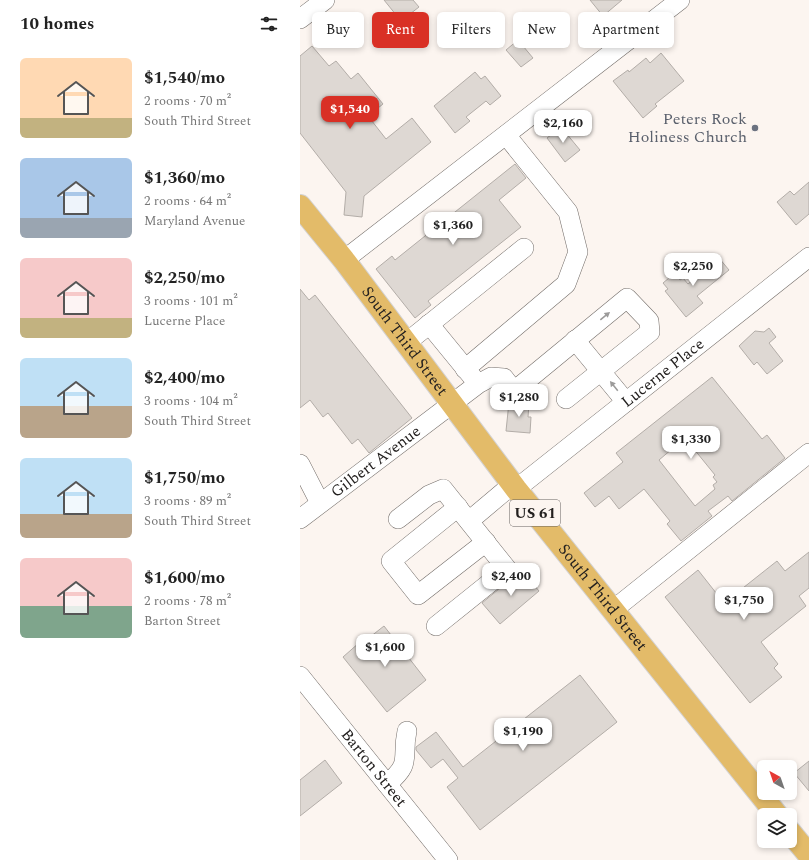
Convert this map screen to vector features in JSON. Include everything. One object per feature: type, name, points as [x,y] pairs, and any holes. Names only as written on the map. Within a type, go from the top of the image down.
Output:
[{"type":"main road","name":"South Third Street","points":[[300,206],[344,260],[514,486],[771,808]]},
{"type":"main road","points":[[797,842],[807,856]]},
{"type":"street","points":[[300,19],[325,0]]},
{"type":"street","points":[[344,260],[680,0]]},
{"type":"street","points":[[466,369],[566,284],[578,252],[568,212],[506,135]]},
{"type":"street","points":[[406,343],[524,248]]},
{"type":"street","name":"Lucerne Place","points":[[486,542],[418,595],[391,561],[464,514],[514,486],[626,402],[809,257]]},
{"type":"street","points":[[566,399],[602,371],[650,332],[649,321],[627,298],[575,340],[602,371],[626,402]]},
{"type":"street","points":[[429,324],[478,384]]},
{"type":"street","name":"Gilbert Avenue","points":[[300,519],[478,384],[491,377],[504,378],[514,391],[575,340]]},
{"type":"street","points":[[613,610],[809,453]]},
{"type":"street","points":[[300,464],[320,503]]},
{"type":"street","points":[[398,519],[429,495],[443,489],[507,569],[436,626]]},
{"type":"street","name":"Barton Street","points":[[300,676],[448,860]]},
{"type":"street","points":[[387,784],[397,775],[405,764],[405,741],[407,730]]},
{"type":"building","points":[[384,0],[413,0],[419,7],[413,12],[394,12]]},
{"type":"building","points":[[590,0],[622,0],[608,12],[600,12]]},
{"type":"building","points":[[513,44],[513,48],[525,48],[533,58],[521,67],[506,50]]},
{"type":"building","points":[[312,46],[312,48],[314,48],[329,66],[336,61],[351,79],[358,73],[383,104],[368,116],[386,139],[412,118],[431,142],[364,196],[362,217],[344,215],[346,192],[300,133],[300,56]]},
{"type":"building","points":[[661,53],[684,81],[655,104],[657,106],[643,118],[613,81],[628,70],[629,72],[646,58],[650,63]]},
{"type":"building","points":[[475,72],[481,79],[485,76],[501,96],[490,105],[486,101],[466,117],[470,121],[455,133],[434,106]]},
{"type":"building","points":[[561,127],[580,150],[565,162],[547,138]]},
{"type":"building","points":[[515,164],[526,178],[499,200],[521,227],[428,301],[431,305],[415,318],[376,269],[392,256],[395,260]]},
{"type":"building","points":[[809,182],[809,214],[796,225],[777,202],[790,191],[794,195]]},
{"type":"building","points":[[719,258],[729,270],[697,296],[703,303],[686,317],[665,291],[668,289],[663,283],[675,273],[680,280],[683,278],[688,284]]},
{"type":"building","points":[[300,289],[309,300],[315,295],[412,418],[369,453],[358,439],[352,444],[328,413],[323,417],[310,400],[300,408]]},
{"type":"building","points":[[769,328],[776,337],[769,343],[783,361],[767,374],[757,362],[754,365],[739,346],[755,331],[764,332]]},
{"type":"building","points":[[712,377],[762,439],[767,435],[785,458],[732,501],[728,496],[708,511],[712,516],[681,541],[667,524],[670,521],[644,489],[619,509],[609,496],[595,507],[584,493],[623,462],[616,453]],"holes":[[[685,438],[715,475],[713,477],[717,482],[713,485],[715,489],[695,506],[659,460]]]},
{"type":"building","points":[[509,402],[529,404],[528,417],[531,417],[530,433],[506,431]]},
{"type":"building","points":[[809,552],[809,588],[799,596],[806,606],[761,642],[778,664],[774,668],[782,677],[750,703],[665,597],[698,570],[724,603],[777,561],[785,571]]},
{"type":"building","points":[[521,571],[539,591],[500,624],[482,603]]},
{"type":"building","points":[[384,626],[426,680],[387,712],[343,657],[368,635],[370,637]]},
{"type":"building","points":[[580,675],[617,722],[480,830],[447,787],[458,778],[443,759],[431,768],[416,750],[416,747],[436,732],[463,767]]},
{"type":"building","points":[[325,760],[342,783],[300,816],[300,780]]},
{"type":"building","points":[[809,761],[809,791],[797,777],[797,771]]},
{"type":"place","name":"Peters Rock Holiness Church","points":[[755,128]]}]
